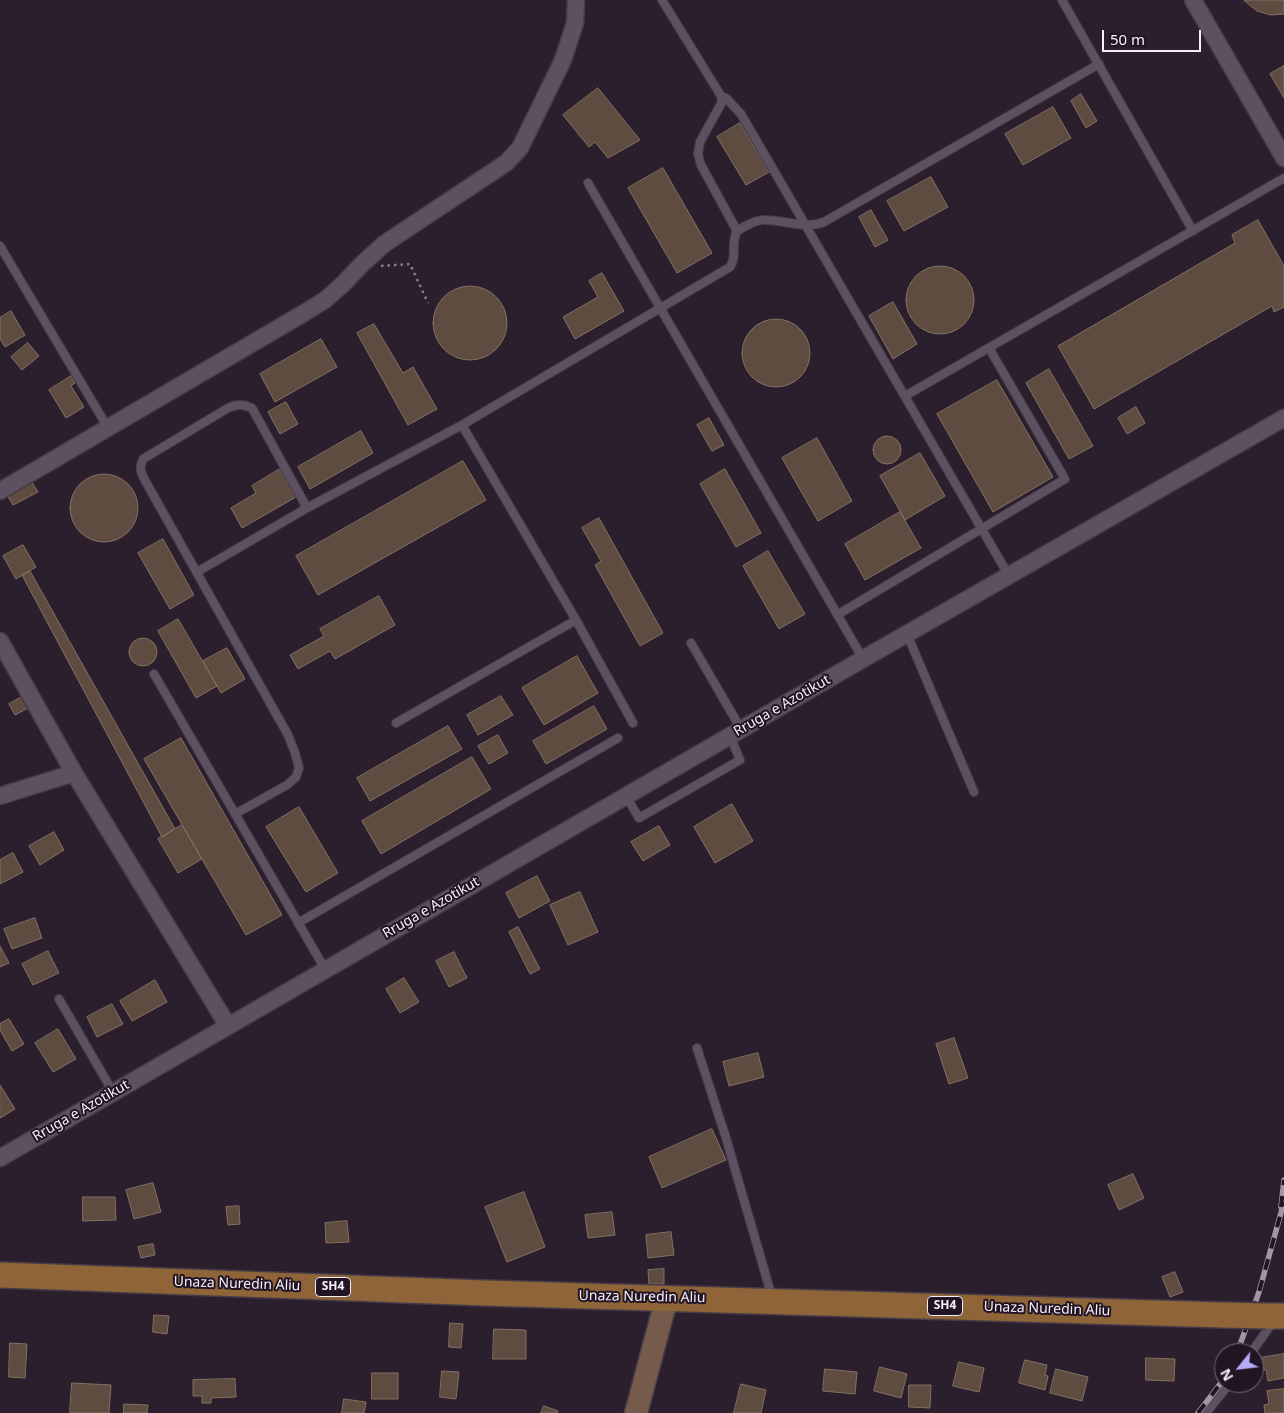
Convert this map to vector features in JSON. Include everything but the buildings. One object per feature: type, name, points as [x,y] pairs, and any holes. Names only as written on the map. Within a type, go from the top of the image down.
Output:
[{"type":"main road","name":"Unaza Nuredin Aliu","points":[[0,1275],[485,1293],[1276,1316]]},
{"type":"street","points":[[1,488],[108,428],[325,300],[384,244],[500,167],[520,148],[563,60],[574,23],[576,0]]},
{"type":"street","points":[[1194,0],[1284,158]]},
{"type":"street","name":"Rruga e Azotikut","points":[[0,1158],[735,732],[1284,418]]},
{"type":"street","points":[[0,641],[74,773],[228,1026]]},
{"type":"street","points":[[0,796],[74,773]]},
{"type":"street","points":[[636,1413],[667,1297]]},
{"type":"lane","points":[[662,0],[721,96],[722,102],[700,142],[698,154],[701,165],[738,231]]},
{"type":"lane","points":[[1062,0],[1193,230]]},
{"type":"lane","points":[[197,572],[308,508],[462,425],[730,268],[734,256],[733,238],[738,231],[749,224],[760,220],[806,226],[824,222],[1099,64]]},
{"type":"lane","points":[[721,96],[726,98],[741,114],[1009,576]]},
{"type":"lane","points":[[905,396],[1284,178]]},
{"type":"lane","points":[[588,183],[862,659]]},
{"type":"lane","points":[[0,246],[108,428]]},
{"type":"lane","points":[[837,615],[1065,479],[989,348]]},
{"type":"lane","points":[[235,814],[296,777],[299,768],[295,753],[288,734],[140,472],[140,465],[143,459],[228,408],[237,404],[245,405],[252,408],[308,508]]},
{"type":"lane","points":[[462,425],[576,620],[633,723]]},
{"type":"lane","points":[[396,723],[576,620]]},
{"type":"lane","points":[[906,634],[974,792]]},
{"type":"lane","points":[[626,796],[639,818],[740,760],[735,732],[691,643]]},
{"type":"lane","points":[[154,674],[325,969]]},
{"type":"lane","points":[[298,923],[618,738]]},
{"type":"lane","points":[[59,999],[113,1092]]},
{"type":"lane","points":[[698,1048],[773,1301]]},
{"type":"lane","points":[[1258,1343],[1276,1316]]},
{"type":"lane","points":[[1206,1413],[1222,1393]]},
{"type":"path","points":[[360,266],[410,264],[428,303]]},
{"type":"railway","points":[[1281,1207],[1284,1180]]},
{"type":"railway","points":[[1241,1343],[1259,1292],[1284,1202]]},
{"type":"railway","points":[[1198,1413],[1214,1392]]}]
